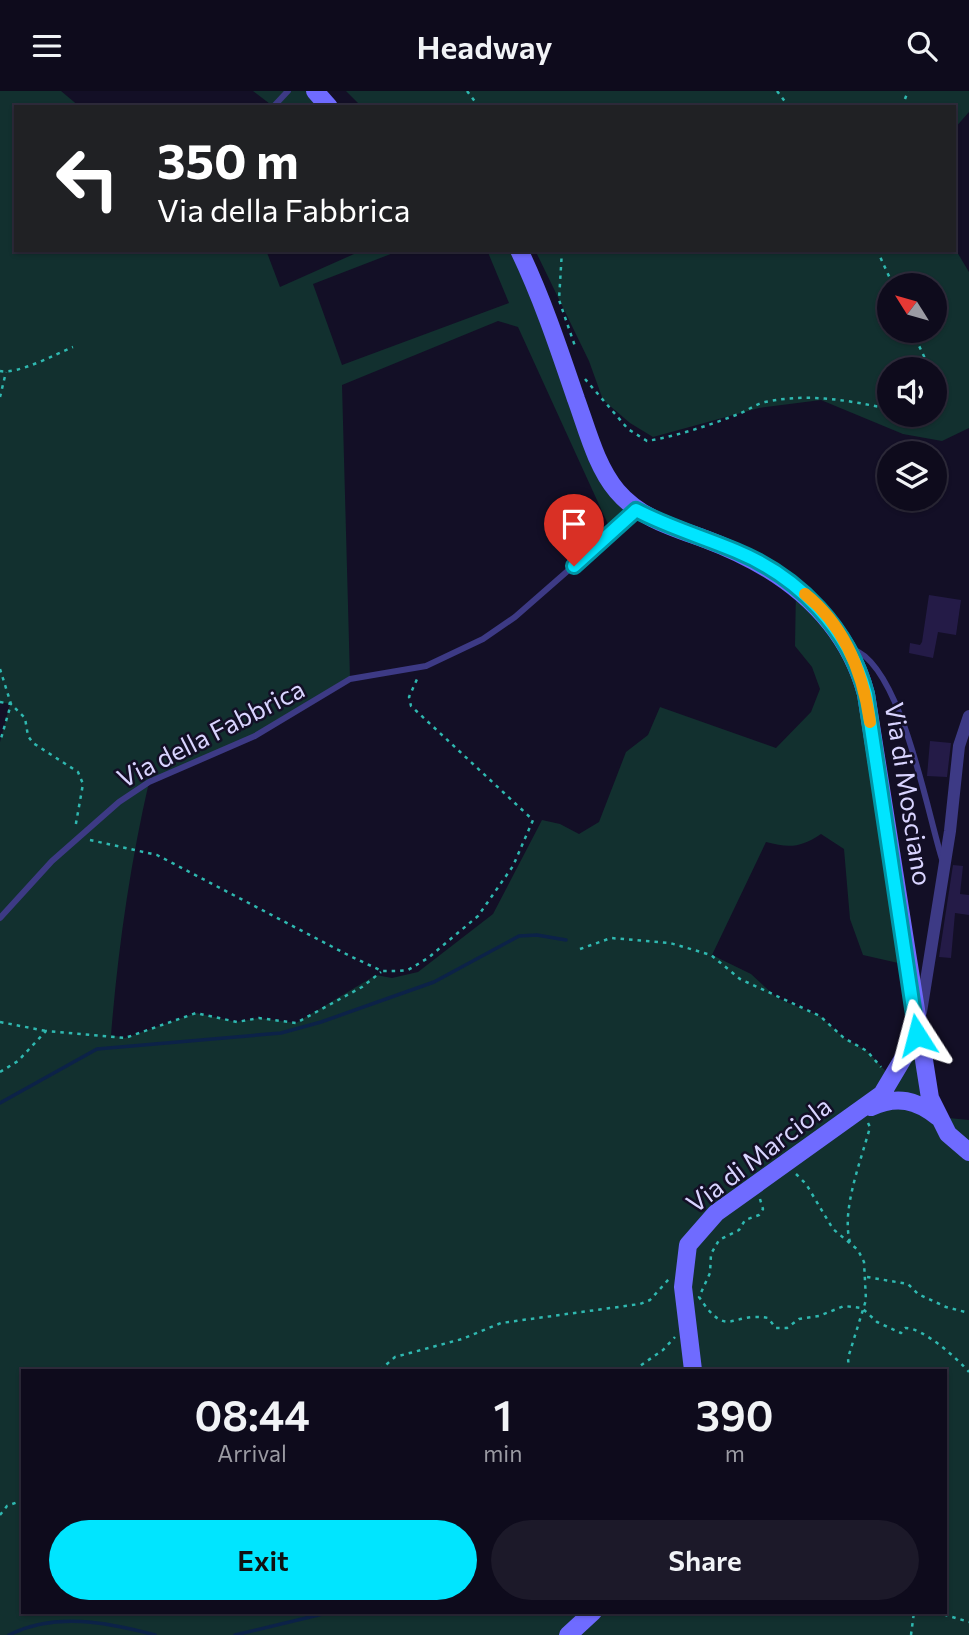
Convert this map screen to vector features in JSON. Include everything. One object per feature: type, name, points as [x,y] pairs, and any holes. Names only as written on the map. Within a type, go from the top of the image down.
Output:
[{"type":"main road","points":[[315,91],[327,105]]},
{"type":"main road","name":"Via di Mosciano","points":[[520,252],[607,478],[636,510],[739,552],[768,568],[808,597],[838,629],[859,668],[866,694],[917,1035],[930,1097],[938,1117]]},
{"type":"main road","name":"Via di Marciola","points":[[693,1369],[683,1269],[688,1245],[716,1213],[865,1110],[893,1079],[917,1035]]},
{"type":"main road","name":"Via di Marciola","points":[[865,1110],[896,1099],[925,1107],[938,1117]]},
{"type":"main road","points":[[938,1117],[948,1134],[969,1152]]},
{"type":"main road","points":[[568,1635],[591,1614]]},
{"type":"street","points":[[917,1035],[943,860],[950,831],[958,746],[969,716]]},
{"type":"lane","points":[[275,105],[288,91]]},
{"type":"lane","name":"Via della Fabbrica","points":[[0,918],[28,885],[78,838],[119,802],[149,782],[255,736],[350,679],[426,666],[483,639],[515,617],[636,510]]},
{"type":"lane","points":[[848,648],[861,652],[869,659],[902,718],[943,860]]},
{"type":"path","points":[[562,252],[559,300],[576,353]]},
{"type":"path","points":[[878,252],[888,273]]},
{"type":"path","points":[[0,371],[6,372],[73,347]]},
{"type":"path","points":[[568,377],[575,369],[628,429],[647,441],[673,436],[739,414],[762,402],[827,396],[877,406]]},
{"type":"path","points":[[0,397],[6,372]]},
{"type":"path","points":[[0,669],[11,704],[25,718],[28,736],[33,743],[78,772],[83,784],[74,824],[78,838],[157,855],[198,875],[261,913],[382,971],[408,970],[428,958],[478,916],[513,866],[533,820],[411,706],[409,698],[426,666]]},
{"type":"path","points":[[0,702],[11,704]]},
{"type":"path","points":[[0,742],[11,704]]},
{"type":"path","points":[[580,949],[611,938],[670,943],[711,955],[740,979],[820,1016],[844,1038],[867,1051],[893,1079]]},
{"type":"path","points":[[0,1022],[46,1031],[125,1038],[196,1013],[236,1022],[259,1018],[296,1023],[362,987],[382,971]]},
{"type":"path","points":[[0,1072],[18,1061],[46,1031]]},
{"type":"path","points":[[850,1243],[846,1228],[848,1202],[856,1183],[870,1127],[865,1110]]},
{"type":"path","points":[[786,1164],[806,1184],[833,1229],[859,1250],[867,1277],[866,1300],[848,1358],[849,1369]]},
{"type":"path","points":[[755,1186],[763,1209],[759,1216],[746,1220],[739,1230],[719,1240],[711,1254],[710,1273],[699,1297],[710,1315],[723,1322],[738,1323],[749,1316],[759,1316],[768,1318],[776,1328],[787,1328],[799,1319],[819,1316],[836,1308],[862,1308],[886,1327],[901,1333],[905,1328],[913,1328],[924,1334],[969,1372]]},
{"type":"path","points":[[381,1369],[395,1357],[462,1339],[501,1323],[640,1304],[650,1300],[671,1277],[683,1269]]},
{"type":"path","points":[[867,1277],[908,1284],[918,1294],[946,1307],[969,1313]]},
{"type":"path","points":[[635,1369],[663,1350],[688,1326]]},
{"type":"path","points":[[0,1515],[7,1506],[21,1501]]},
{"type":"path","points":[[911,1635],[914,1614]]},
{"type":"path","points":[[943,1614],[969,1622]]},
{"type":"green space","points":[[0,91],[61,91],[78,105],[14,105],[14,252],[267,252],[280,287],[359,252],[396,252],[313,284],[342,365],[509,303],[488,252],[520,252],[588,433],[636,510],[612,533],[518,327],[498,321],[342,385],[350,679],[255,736],[149,782],[125,907],[111,1035],[125,1038],[196,1013],[236,1022],[259,1018],[296,1023],[376,975],[392,978],[418,972],[493,914],[542,820],[560,824],[579,834],[599,822],[626,752],[648,735],[660,707],[776,748],[811,712],[820,689],[812,667],[795,646],[796,588],[859,668],[907,965],[863,955],[850,919],[844,849],[821,834],[807,842],[794,845],[766,842],[712,955],[751,974],[777,998],[820,1016],[844,1038],[867,1051],[893,1079],[917,1035],[938,1117],[969,1120],[969,1635],[0,1635],[0,742],[10,704],[0,702]]},
{"type":"green space","points":[[253,91],[315,91],[327,105],[271,105]]},
{"type":"green space","points":[[346,91],[969,91],[969,112],[956,127],[956,105],[360,105]]},
{"type":"green space","points":[[956,250],[969,272],[969,428],[942,441],[903,434],[886,427],[947,427],[947,357],[877,357],[877,423],[821,400],[759,408],[653,437],[630,423],[603,400],[589,361],[536,252]]},
{"type":"building","points":[[929,595],[961,600],[956,635],[938,632],[933,658],[909,653],[910,643],[920,645],[922,642]]},
{"type":"building","points":[[930,741],[951,743],[947,777],[927,776]]},
{"type":"building","points":[[953,865],[963,866],[960,894],[969,895],[969,915],[955,913],[951,958],[939,957]]},
{"type":"waterway","points":[[0,1103],[97,1049],[281,1033],[321,1022],[434,982],[519,936],[537,935],[566,940]]},
{"type":"waterway","points":[[235,1635],[323,1614]]},
{"type":"waterway","points":[[9,1635],[44,1623],[62,1621],[100,1623],[155,1635]]},
{"type":"slow traffic","points":[[805,594],[838,629],[859,668],[870,722]]},
{"type":"route","points":[[574,566],[636,510],[657,521],[739,552],[768,568],[808,597],[838,629],[859,668],[866,694],[917,1035]]}]
